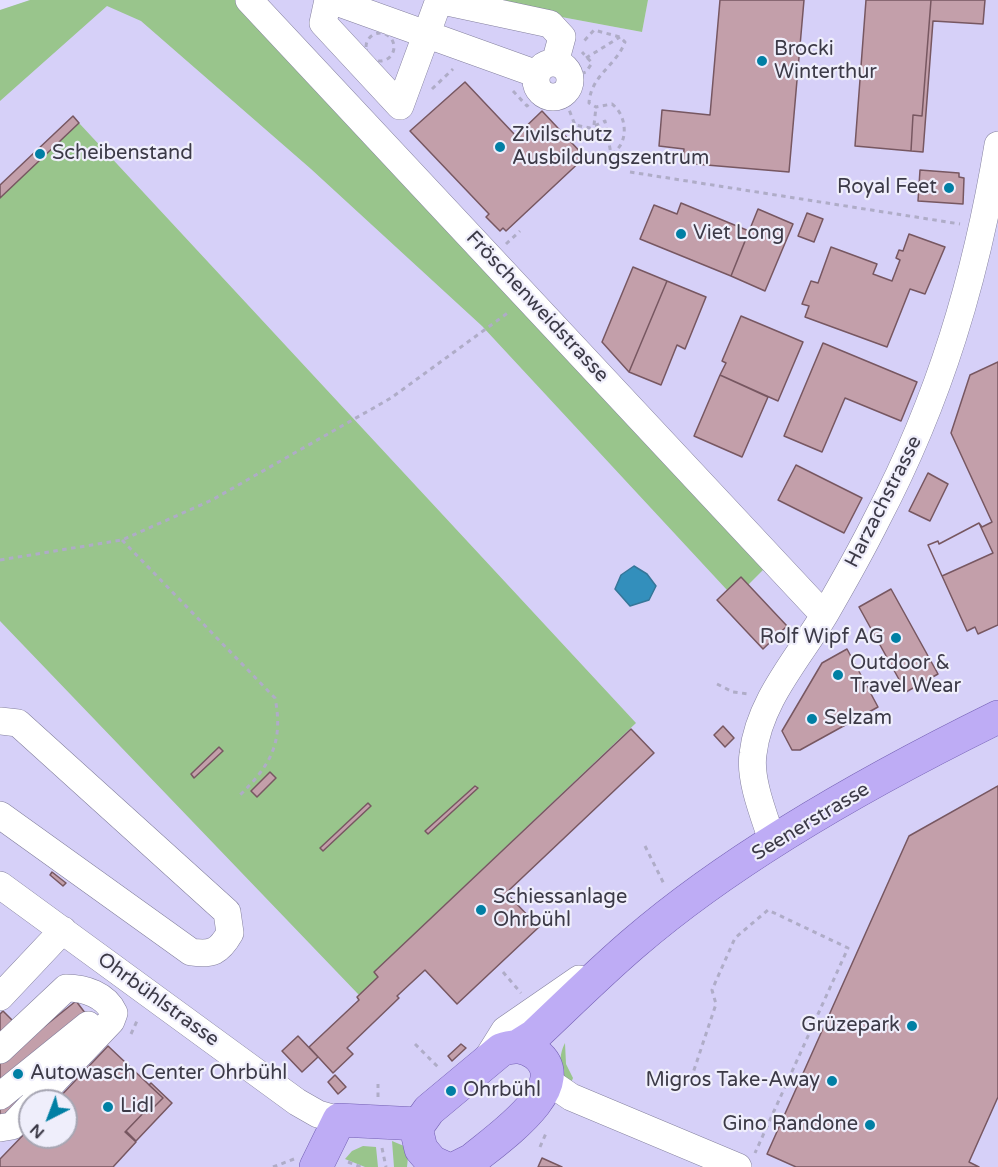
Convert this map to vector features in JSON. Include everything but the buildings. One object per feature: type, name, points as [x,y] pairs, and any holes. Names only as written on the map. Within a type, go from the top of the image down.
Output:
[{"type":"main road","name":"Seenerstrasse","points":[[634,942],[552,1047],[539,1116],[442,1157],[429,1110],[501,1050],[518,1046],[534,1036],[634,942],[690,899],[819,813],[998,717]]},
{"type":"main road","points":[[518,1046],[534,1052],[547,1074]]},
{"type":"main road","points":[[317,1161],[339,1120]]},
{"type":"main road","name":"Ohrbühlstrasse","points":[[339,1120],[442,1157]]},
{"type":"street","name":"Fröschenweidstrasse","points":[[249,0],[824,615]]},
{"type":"street","points":[[375,135],[400,106],[427,35],[439,0],[550,24],[562,37],[554,81],[427,35],[330,0],[324,23],[400,106]]},
{"type":"street","name":"Harzachstrasse","points":[[772,843],[759,802],[752,756],[759,728],[772,696],[824,615],[876,522],[917,439],[951,351],[984,228],[998,145]]},
{"type":"street","points":[[0,721],[18,723],[227,912],[230,933],[221,948],[210,954],[191,952],[0,815]]},
{"type":"street","name":"Ohrbühlstrasse","points":[[0,885],[297,1102],[318,1114],[339,1120]]},
{"type":"street","points":[[0,997],[63,930]]},
{"type":"street","name":"Seenerstrasse","points":[[485,1062],[505,1030],[634,942]]},
{"type":"street","points":[[25,972],[53,1000]]},
{"type":"street","points":[[0,1096],[110,1005],[133,981]]},
{"type":"street","points":[[0,1050],[66,988],[84,988],[110,1005],[114,1013],[111,1021],[47,1089]]},
{"type":"street","points":[[0,1113],[44,1075],[68,1067]]},
{"type":"street","points":[[547,1074],[571,1097],[745,1164]]},
{"type":"street","points":[[539,1116],[564,1113],[692,1167]]},
{"type":"street","points":[[0,1128],[12,1126],[18,1120]]},
{"type":"path","points":[[594,30],[620,37],[625,42],[615,63],[604,70],[590,93],[589,103],[596,107],[612,104],[618,109],[624,126],[624,139],[618,151],[611,154],[605,121],[583,128],[576,124],[554,81],[581,50],[585,38],[594,30]]},
{"type":"path","points":[[376,34],[388,37],[393,44],[391,56],[377,61],[370,57],[366,49],[368,40],[376,34]]},
{"type":"path","points":[[508,86],[554,81],[620,37]]},
{"type":"path","points":[[429,83],[428,92],[459,63]]},
{"type":"path","points":[[594,125],[596,107]]},
{"type":"path","points":[[630,172],[984,228]]},
{"type":"path","points":[[0,560],[122,540],[212,500],[326,438],[391,398],[527,297]]},
{"type":"path","points":[[122,540],[275,698],[278,712],[276,746],[268,764],[239,796]]},
{"type":"path","points":[[717,684],[733,692],[772,696]]},
{"type":"path","points":[[645,846],[665,888]]},
{"type":"path","points":[[691,1079],[716,1004],[712,990],[735,938],[768,910],[849,948],[745,1164]]},
{"type":"path","points":[[503,972],[528,1001]]},
{"type":"path","points":[[415,1044],[444,1073]]},
{"type":"path","points":[[377,1101],[378,1084]]},
{"type":"path","points":[[539,1116],[540,1146]]},
{"type":"path","points":[[382,1143],[386,1167]]},
{"type":"path","points":[[273,1167],[317,1161],[361,1167]]},
{"type":"shaded area","points":[[30,0],[470,0],[642,32],[648,0],[998,0],[998,1167],[0,1167],[0,10]]},
{"type":"green space","points":[[30,0],[249,0],[764,569],[748,585],[727,590],[482,326],[311,169],[141,21],[107,6],[0,101],[0,10]]},
{"type":"green space","points":[[470,0],[648,0],[642,32]]},
{"type":"green space","points":[[79,123],[636,723],[374,972],[378,977],[359,995],[0,621],[0,198]]},
{"type":"green space","points":[[565,1043],[566,1064],[573,1078],[569,1088],[565,1084],[560,1067]]},
{"type":"green space","points":[[392,1141],[404,1146],[408,1157],[407,1167],[394,1167]]},
{"type":"green space","points":[[363,1146],[376,1147],[378,1167],[365,1167],[345,1159],[352,1151]]},
{"type":"water","points":[[634,566],[647,574],[656,586],[649,600],[630,606],[615,589],[621,575]]},
{"type":"place","name":"Brocki Winterthur","points":[[762,61]]},
{"type":"place","name":"Zivilschutz Ausbildungszentrum","points":[[500,147]]},
{"type":"place","name":"Scheibenstand","points":[[40,154]]},
{"type":"place","name":"Royal Feet","points":[[949,188]]},
{"type":"place","name":"Viet Long","points":[[681,234]]},
{"type":"place","name":"Rolf Wipf AG","points":[[896,638]]},
{"type":"place","name":"Outdoor & Travel Wear","points":[[838,675]]},
{"type":"place","name":"Selzam","points":[[812,719]]},
{"type":"place","name":"Schiessanlage Ohrbühl","points":[[481,910]]},
{"type":"place","name":"Grüzepark","points":[[912,1026]]},
{"type":"place","name":"Autowasch Center Ohrbühl","points":[[18,1074]]},
{"type":"place","name":"Migros Take-Away","points":[[832,1081]]},
{"type":"place","name":"Ohrbühl","points":[[451,1091]]},
{"type":"place","name":"Lidl","points":[[108,1107]]},
{"type":"place","name":"Gino Randone","points":[[870,1125]]}]
